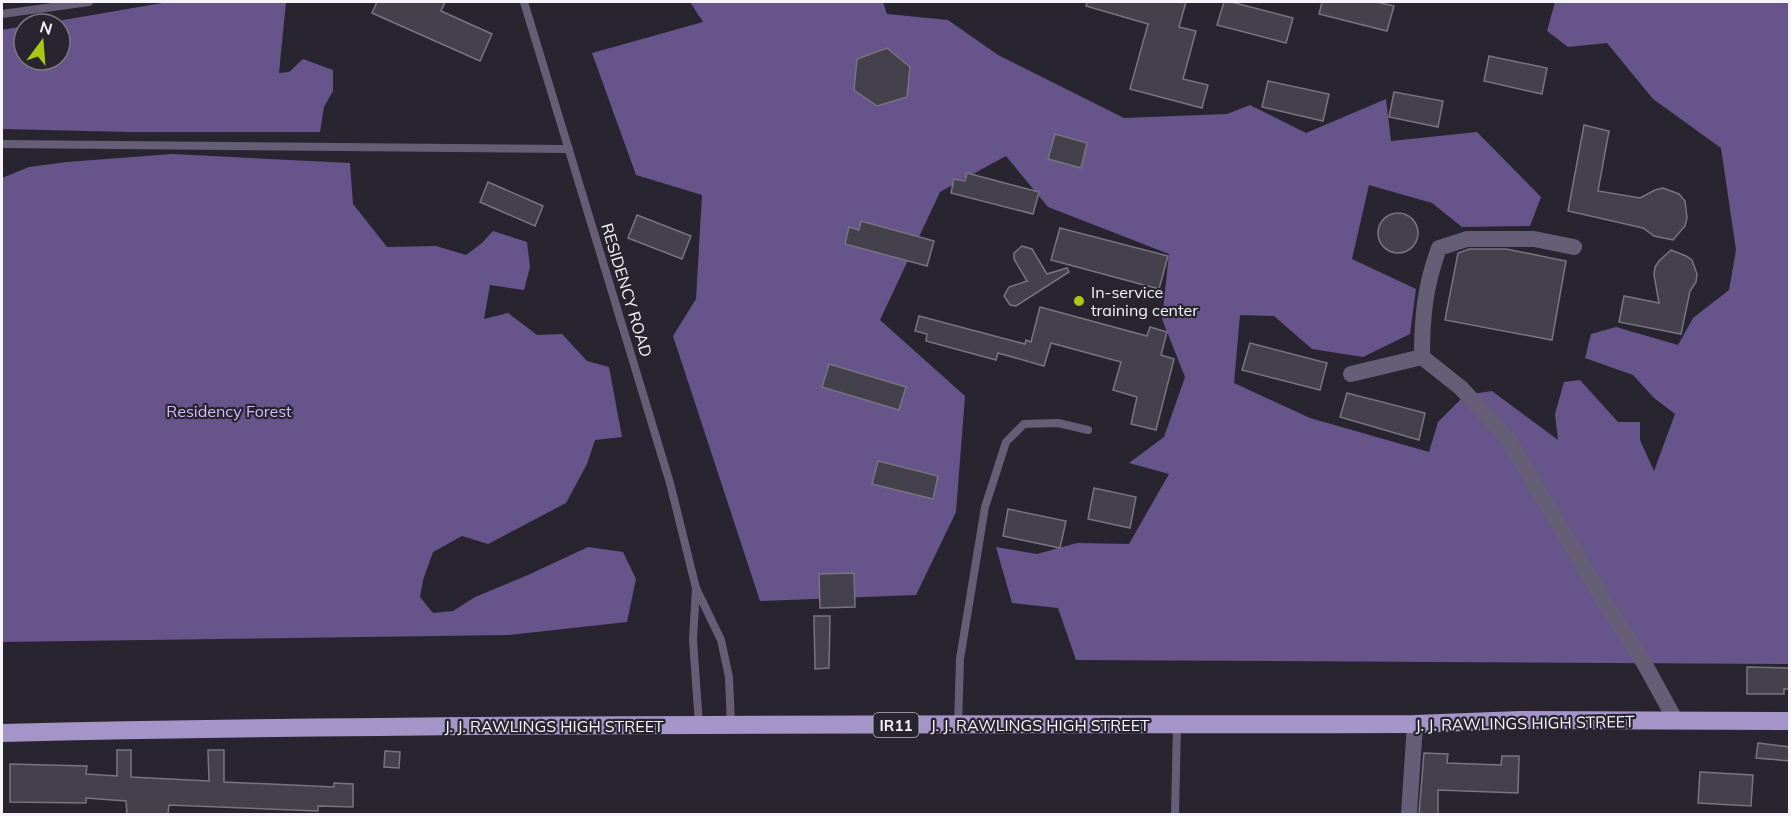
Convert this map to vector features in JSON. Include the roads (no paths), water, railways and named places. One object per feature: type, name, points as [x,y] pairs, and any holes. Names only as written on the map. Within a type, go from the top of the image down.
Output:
[{"type":"main road","name":"J. J. RAWLINGS HIGH STREET","points":[[2,733],[262,727],[1415,724],[1520,720],[1790,721]]},
{"type":"street","points":[[1422,357],[1422,317],[1431,271],[1439,248],[1467,239],[1534,239],[1574,247]]},
{"type":"street","points":[[1351,374],[1422,357]]},
{"type":"street","points":[[1422,357],[1461,388],[1509,439],[1601,596],[1644,663],[1676,721]]},
{"type":"street","points":[[1409,814],[1415,724]]},
{"type":"lane","points":[[2,14],[89,2]]},
{"type":"lane","name":"RESIDENCY ROAD","points":[[524,2],[670,483],[696,588],[721,640],[729,677],[731,724]]},
{"type":"lane","points":[[2,144],[569,149]]},
{"type":"lane","points":[[958,726],[960,659],[985,507],[1006,442],[1024,424],[1058,423],[1088,430]]},
{"type":"lane","name":"RESIDENCY ROAD","points":[[696,588],[693,640],[699,725]]},
{"type":"lane","points":[[1175,814],[1177,725]]},
{"type":"place","name":"In-service training center","points":[[1079,301]]},
{"type":"park label","name":"Residency Forest","points":[[229,411]]}]
